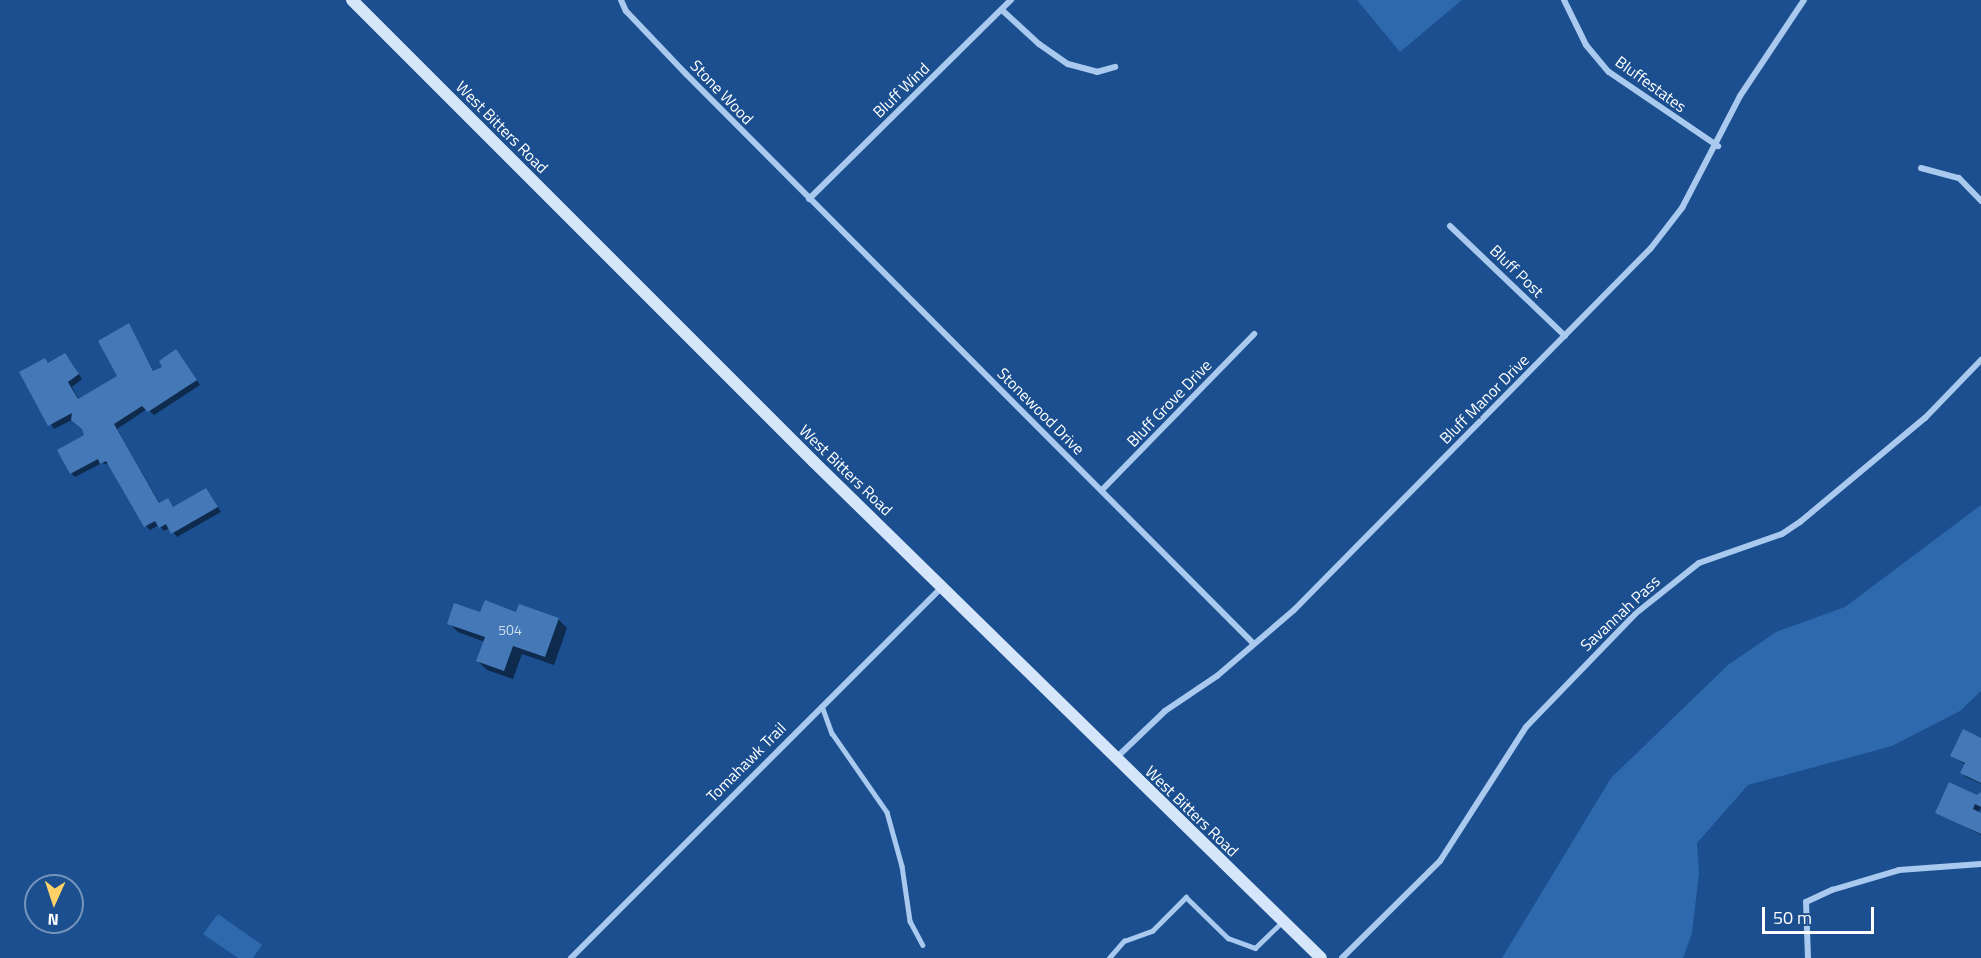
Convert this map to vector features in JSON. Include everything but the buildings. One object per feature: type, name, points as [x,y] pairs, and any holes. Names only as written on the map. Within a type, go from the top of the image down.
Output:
[{"type":"main road","name":"West Bitters Road","points":[[352,0],[1115,759],[1321,958]]},
{"type":"street","name":"Stone Wood","points":[[621,0],[649,35],[809,199]]},
{"type":"street","name":"Bluff Wind","points":[[809,199],[1011,0]]},
{"type":"street","name":"Bluffestates","points":[[1564,0],[1586,45],[1609,72],[1718,146]]},
{"type":"street","name":"Bluff Manor Drive","points":[[1115,759],[1165,711],[1217,676],[1294,610],[1651,248],[1682,208],[1718,146],[1740,96],[1804,0]]},
{"type":"street","points":[[1002,10],[1039,44],[1068,64],[1098,72],[1115,68]]},
{"type":"street","points":[[1921,168],[1959,178],[1981,201]]},
{"type":"street","name":"Stonewood Drive","points":[[809,199],[1253,643]]},
{"type":"street","name":"Bluff Post","points":[[1450,226],[1565,336]]},
{"type":"street","name":"Bluff Grove Drive","points":[[1102,490],[1254,334]]},
{"type":"street","name":"Savannah Pass","points":[[1342,958],[1440,861],[1526,727],[1635,614],[1699,563],[1782,534],[1800,522],[1926,418],[1981,360]]},
{"type":"street","name":"Tomahawk Trail","points":[[571,958],[942,587]]},
{"type":"street","points":[[1808,958],[1806,902],[1832,890],[1899,870],[1981,864]]},
{"type":"lane","points":[[822,706],[832,733],[887,812],[902,866],[910,921],[923,945]]},
{"type":"lane","points":[[1109,958],[1124,941],[1152,931],[1186,897],[1228,938],[1255,948],[1283,921]]},
{"type":"shaded area","points":[[1357,0],[1462,0],[1400,52]]},
{"type":"shaded area","points":[[1981,505],[1981,691],[1960,711],[1892,746],[1748,785],[1697,843],[1699,873],[1692,933],[1683,958],[1502,958],[1611,778],[1728,665],[1776,632],[1845,607]]},
{"type":"shaded area","points":[[218,914],[262,945],[253,958],[238,958],[203,934]]}]
